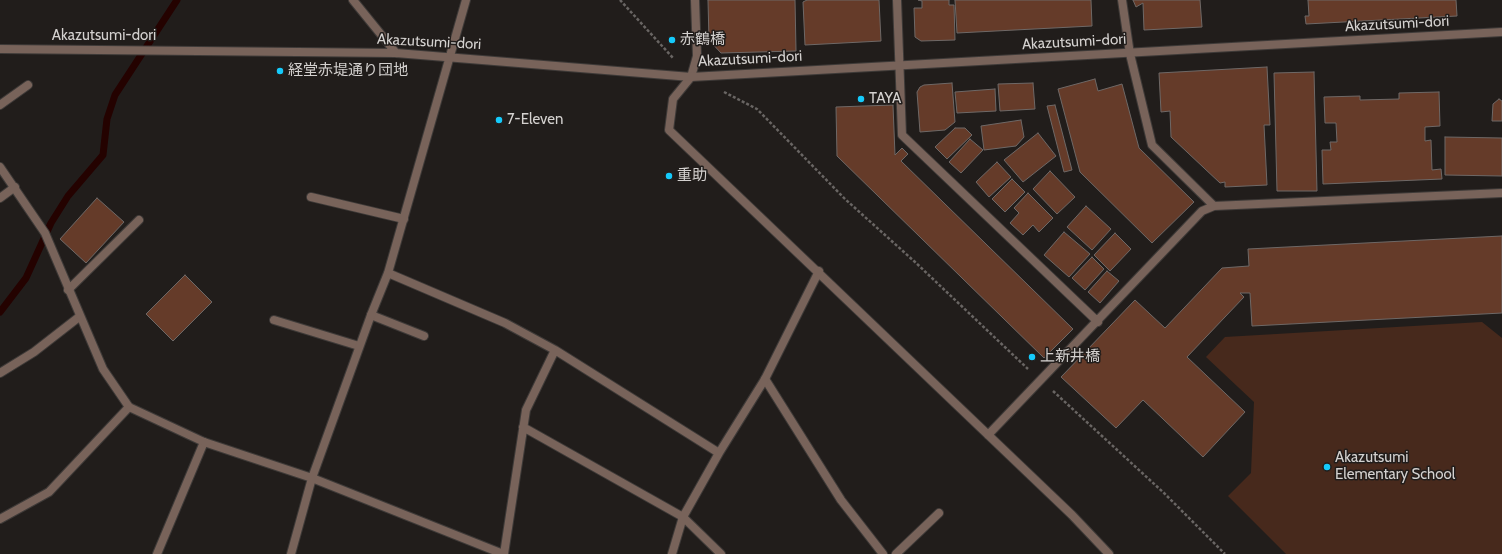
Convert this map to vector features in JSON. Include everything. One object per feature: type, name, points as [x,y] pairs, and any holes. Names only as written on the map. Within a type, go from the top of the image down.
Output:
[{"type":"street","points":[[353,0],[396,52]]},
{"type":"street","points":[[291,554],[312,478],[359,346],[388,273],[466,0]]},
{"type":"street","points":[[695,0],[697,56],[691,77],[673,99],[669,130],[819,271],[988,435],[1072,514],[1109,554]]},
{"type":"street","points":[[897,0],[902,134],[1098,322]]},
{"type":"street","points":[[1122,0],[1130,54],[1152,145],[1214,206]]},
{"type":"street","name":"Akazutsumi-dori","points":[[0,49],[396,52],[691,77],[899,64],[1130,54],[1502,32]]},
{"type":"street","points":[[0,105],[28,85]]},
{"type":"street","points":[[0,167],[45,233],[79,317],[103,369],[129,407],[204,442],[312,478],[503,554],[526,410],[555,350]]},
{"type":"street","points":[[0,198],[15,187]]},
{"type":"street","points":[[988,435],[1042,381],[1202,211],[1214,206],[1502,193]]},
{"type":"street","points":[[311,198],[404,219]]},
{"type":"street","points":[[68,290],[139,220]]},
{"type":"street","points":[[672,554],[683,517],[765,379],[819,271]]},
{"type":"street","points":[[388,273],[506,323],[555,350],[720,453]]},
{"type":"street","points":[[371,315],[424,336]]},
{"type":"street","points":[[0,373],[34,352],[79,317]]},
{"type":"street","points":[[274,320],[359,346]]},
{"type":"street","points":[[765,379],[841,500],[883,554]]},
{"type":"street","points":[[0,519],[49,492],[129,407]]},
{"type":"street","points":[[523,427],[683,517],[721,554]]},
{"type":"street","points":[[157,554],[204,442]]},
{"type":"street","points":[[896,554],[939,513]]},
{"type":"path","points":[[620,0],[691,77]]},
{"type":"path","points":[[720,91],[757,109],[845,199],[1164,493],[1225,554]]},
{"type":"shaded area","points":[[1482,322],[1502,338],[1502,554],[1286,554],[1228,496],[1251,473],[1254,402],[1206,357],[1225,337]]},
{"type":"building","points":[[708,0],[795,0],[796,51],[721,53],[709,40]]},
{"type":"building","points":[[807,0],[879,0],[881,41],[805,45],[803,2]]},
{"type":"building","points":[[918,0],[949,0],[949,5],[954,5],[955,40],[921,41],[915,37],[914,8],[922,8],[922,1]]},
{"type":"building","points":[[955,0],[1091,0],[1092,26],[957,33]]},
{"type":"building","points":[[1133,0],[1200,0],[1202,27],[1144,30],[1143,3],[1136,7]]},
{"type":"building","points":[[1308,0],[1456,0],[1457,16],[1306,24],[1305,16],[1309,16]]},
{"type":"building","points":[[1267,67],[1270,125],[1264,125],[1267,185],[1225,187],[1225,182],[1220,183],[1171,137],[1170,111],[1161,112],[1159,73]]},
{"type":"building","points":[[1314,72],[1317,191],[1277,191],[1274,73]]},
{"type":"building","points":[[1095,79],[1098,91],[1122,84],[1139,148],[1194,202],[1152,243],[1080,172],[1058,89]]},
{"type":"building","points":[[952,83],[955,122],[945,130],[920,132],[917,92],[920,87],[924,85]]},
{"type":"building","points":[[1033,83],[1035,109],[1000,111],[998,84]]},
{"type":"building","points":[[995,89],[996,111],[957,113],[955,92]]},
{"type":"building","points":[[1439,92],[1440,126],[1425,127],[1425,141],[1431,140],[1432,170],[1441,169],[1442,179],[1323,184],[1322,150],[1331,150],[1330,142],[1337,142],[1336,123],[1325,123],[1324,97],[1360,96],[1360,100],[1399,99],[1399,93]]},
{"type":"building","points":[[1499,99],[1502,101],[1502,121],[1492,121],[1493,104]]},
{"type":"building","points":[[893,105],[895,155],[902,148],[908,154],[901,161],[1073,329],[1044,358],[837,156],[836,107]]},
{"type":"building","points":[[1055,105],[1072,170],[1064,172],[1047,106]]},
{"type":"building","points":[[1021,120],[1024,137],[1016,146],[984,150],[981,126]]},
{"type":"building","points":[[955,128],[965,128],[972,135],[947,159],[935,147]]},
{"type":"building","points":[[1038,133],[1056,156],[1023,182],[1004,160]]},
{"type":"building","points":[[1445,137],[1502,138],[1502,176],[1445,175]]},
{"type":"building","points":[[970,139],[983,150],[961,173],[949,162]]},
{"type":"building","points":[[997,162],[1011,177],[989,197],[976,182]]},
{"type":"building","points":[[1050,171],[1075,197],[1057,214],[1033,189]]},
{"type":"building","points":[[1012,179],[1025,192],[1005,212],[992,199]]},
{"type":"building","points":[[1028,193],[1053,218],[1039,232],[1033,225],[1023,235],[1010,223],[1019,213],[1014,208]]},
{"type":"building","points":[[97,198],[124,222],[86,263],[60,239]]},
{"type":"building","points":[[1086,206],[1111,229],[1092,250],[1067,227]]},
{"type":"building","points":[[1064,232],[1090,254],[1069,277],[1044,255]]},
{"type":"building","points":[[1115,233],[1131,249],[1110,271],[1094,255]]},
{"type":"building","points":[[1502,236],[1502,313],[1252,326],[1250,293],[1240,293],[1244,297],[1187,357],[1245,412],[1203,457],[1143,400],[1116,428],[1061,377],[1135,300],[1165,328],[1222,268],[1249,266],[1248,249]]},
{"type":"building","points":[[1092,257],[1104,269],[1085,290],[1072,278]]},
{"type":"building","points":[[1107,271],[1119,281],[1100,303],[1088,292]]},
{"type":"building","points":[[185,275],[212,302],[173,341],[146,314]]},
{"type":"waterway","points":[[0,312],[26,278],[51,223],[68,196],[103,155],[107,119],[115,95],[177,0]]},
{"type":"place","name":"赤鶴橋","points":[[672,40]]},
{"type":"place","name":"経堂赤堤通り団地","points":[[280,71]]},
{"type":"place","name":"TAYA","points":[[861,99]]},
{"type":"place","name":"7-Eleven","points":[[499,120]]},
{"type":"place","name":"重助","points":[[669,176]]},
{"type":"place","name":"上新井橋","points":[[1032,357]]},
{"type":"place","name":"Akazutsumi Elementary School","points":[[1327,467]]}]
